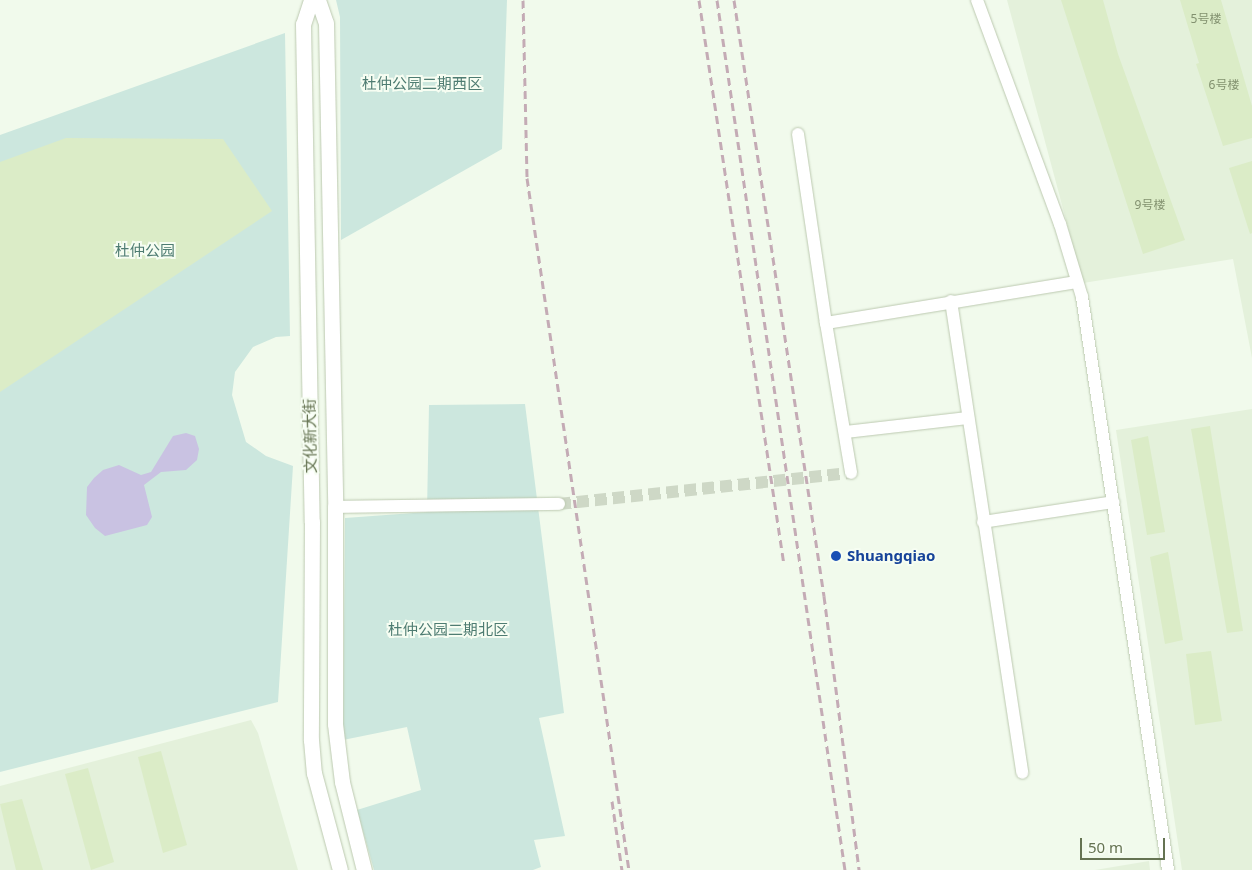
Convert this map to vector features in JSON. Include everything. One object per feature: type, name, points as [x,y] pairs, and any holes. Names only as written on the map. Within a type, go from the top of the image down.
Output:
[{"type":"street","name":"文化新大街","points":[[311,0],[303,24],[312,522],[311,740],[314,773],[340,870]]},
{"type":"street","name":"文化新大街","points":[[318,0],[326,23],[335,507],[333,589],[337,755],[364,870]]},
{"type":"street","points":[[977,0],[1060,224],[1082,297],[1168,870]]},
{"type":"street","points":[[798,134],[826,323],[851,473]]},
{"type":"street","points":[[826,323],[1077,282]]},
{"type":"street","points":[[950,302],[1022,773]]},
{"type":"street","points":[[845,432],[968,418]]},
{"type":"street","points":[[983,522],[1113,502]]},
{"type":"street","points":[[335,507],[559,504]]},
{"type":"shaded area","points":[[1007,0],[1252,0],[1252,358],[1233,259],[1083,283]]},
{"type":"shaded area","points":[[1252,409],[1252,870],[1182,870],[1116,430]]},
{"type":"shaded area","points":[[186,433],[195,436],[199,449],[197,460],[186,470],[161,472],[144,485],[152,517],[147,525],[105,536],[95,528],[86,515],[87,487],[94,478],[103,470],[119,465],[141,475],[151,472],[173,436]]},
{"type":"shaded area","points":[[251,720],[258,733],[298,870],[0,870],[0,786]]},
{"type":"shaded area","points":[[1149,861],[1150,870],[1095,870]]},
{"type":"green space","name":"杜仲公园二期西区","points":[[336,0],[507,0],[502,149],[341,240],[340,17]]},
{"type":"green space","name":"杜仲公园","points":[[285,33],[290,336],[276,337],[253,347],[235,372],[232,395],[246,442],[266,456],[293,466],[278,702],[0,772],[0,135]]},
{"type":"green space","name":"杜仲公园二期北区","points":[[525,404],[564,713],[539,718],[565,836],[534,840],[541,867],[533,870],[374,870],[357,810],[421,790],[407,727],[343,740],[345,518],[427,512],[429,405]]},
{"type":"building","points":[[1061,0],[1103,0],[1118,54],[1185,240],[1143,254]]},
{"type":"building","points":[[1180,0],[1221,0],[1252,106],[1252,138],[1223,146],[1196,64],[1199,63]]},
{"type":"building","points":[[66,138],[223,139],[272,211],[0,392],[0,162]]},
{"type":"building","points":[[1252,161],[1252,233],[1250,234],[1229,168]]},
{"type":"building","points":[[1210,426],[1243,631],[1227,633],[1191,429]]},
{"type":"building","points":[[1148,436],[1165,532],[1147,535],[1131,440]]},
{"type":"building","points":[[1168,552],[1183,640],[1165,644],[1150,557]]},
{"type":"building","points":[[1211,651],[1222,721],[1195,725],[1186,654]]},
{"type":"building","points":[[161,751],[187,845],[163,853],[138,757]]},
{"type":"building","points":[[88,768],[114,862],[91,870],[65,774]]},
{"type":"building","points":[[22,799],[43,870],[16,870],[0,804]]},
{"type":"tunnel","points":[[559,504],[851,473]]},
{"type":"railway","points":[[523,0],[527,178],[629,870]]},
{"type":"railway","points":[[699,0],[784,565]]},
{"type":"railway","points":[[717,0],[845,870]]},
{"type":"railway","points":[[734,0],[824,596],[859,870]]},
{"type":"railway","points":[[612,801],[622,870]]},
{"type":"place","name":"Shuangqiao","points":[[836,556]]}]
